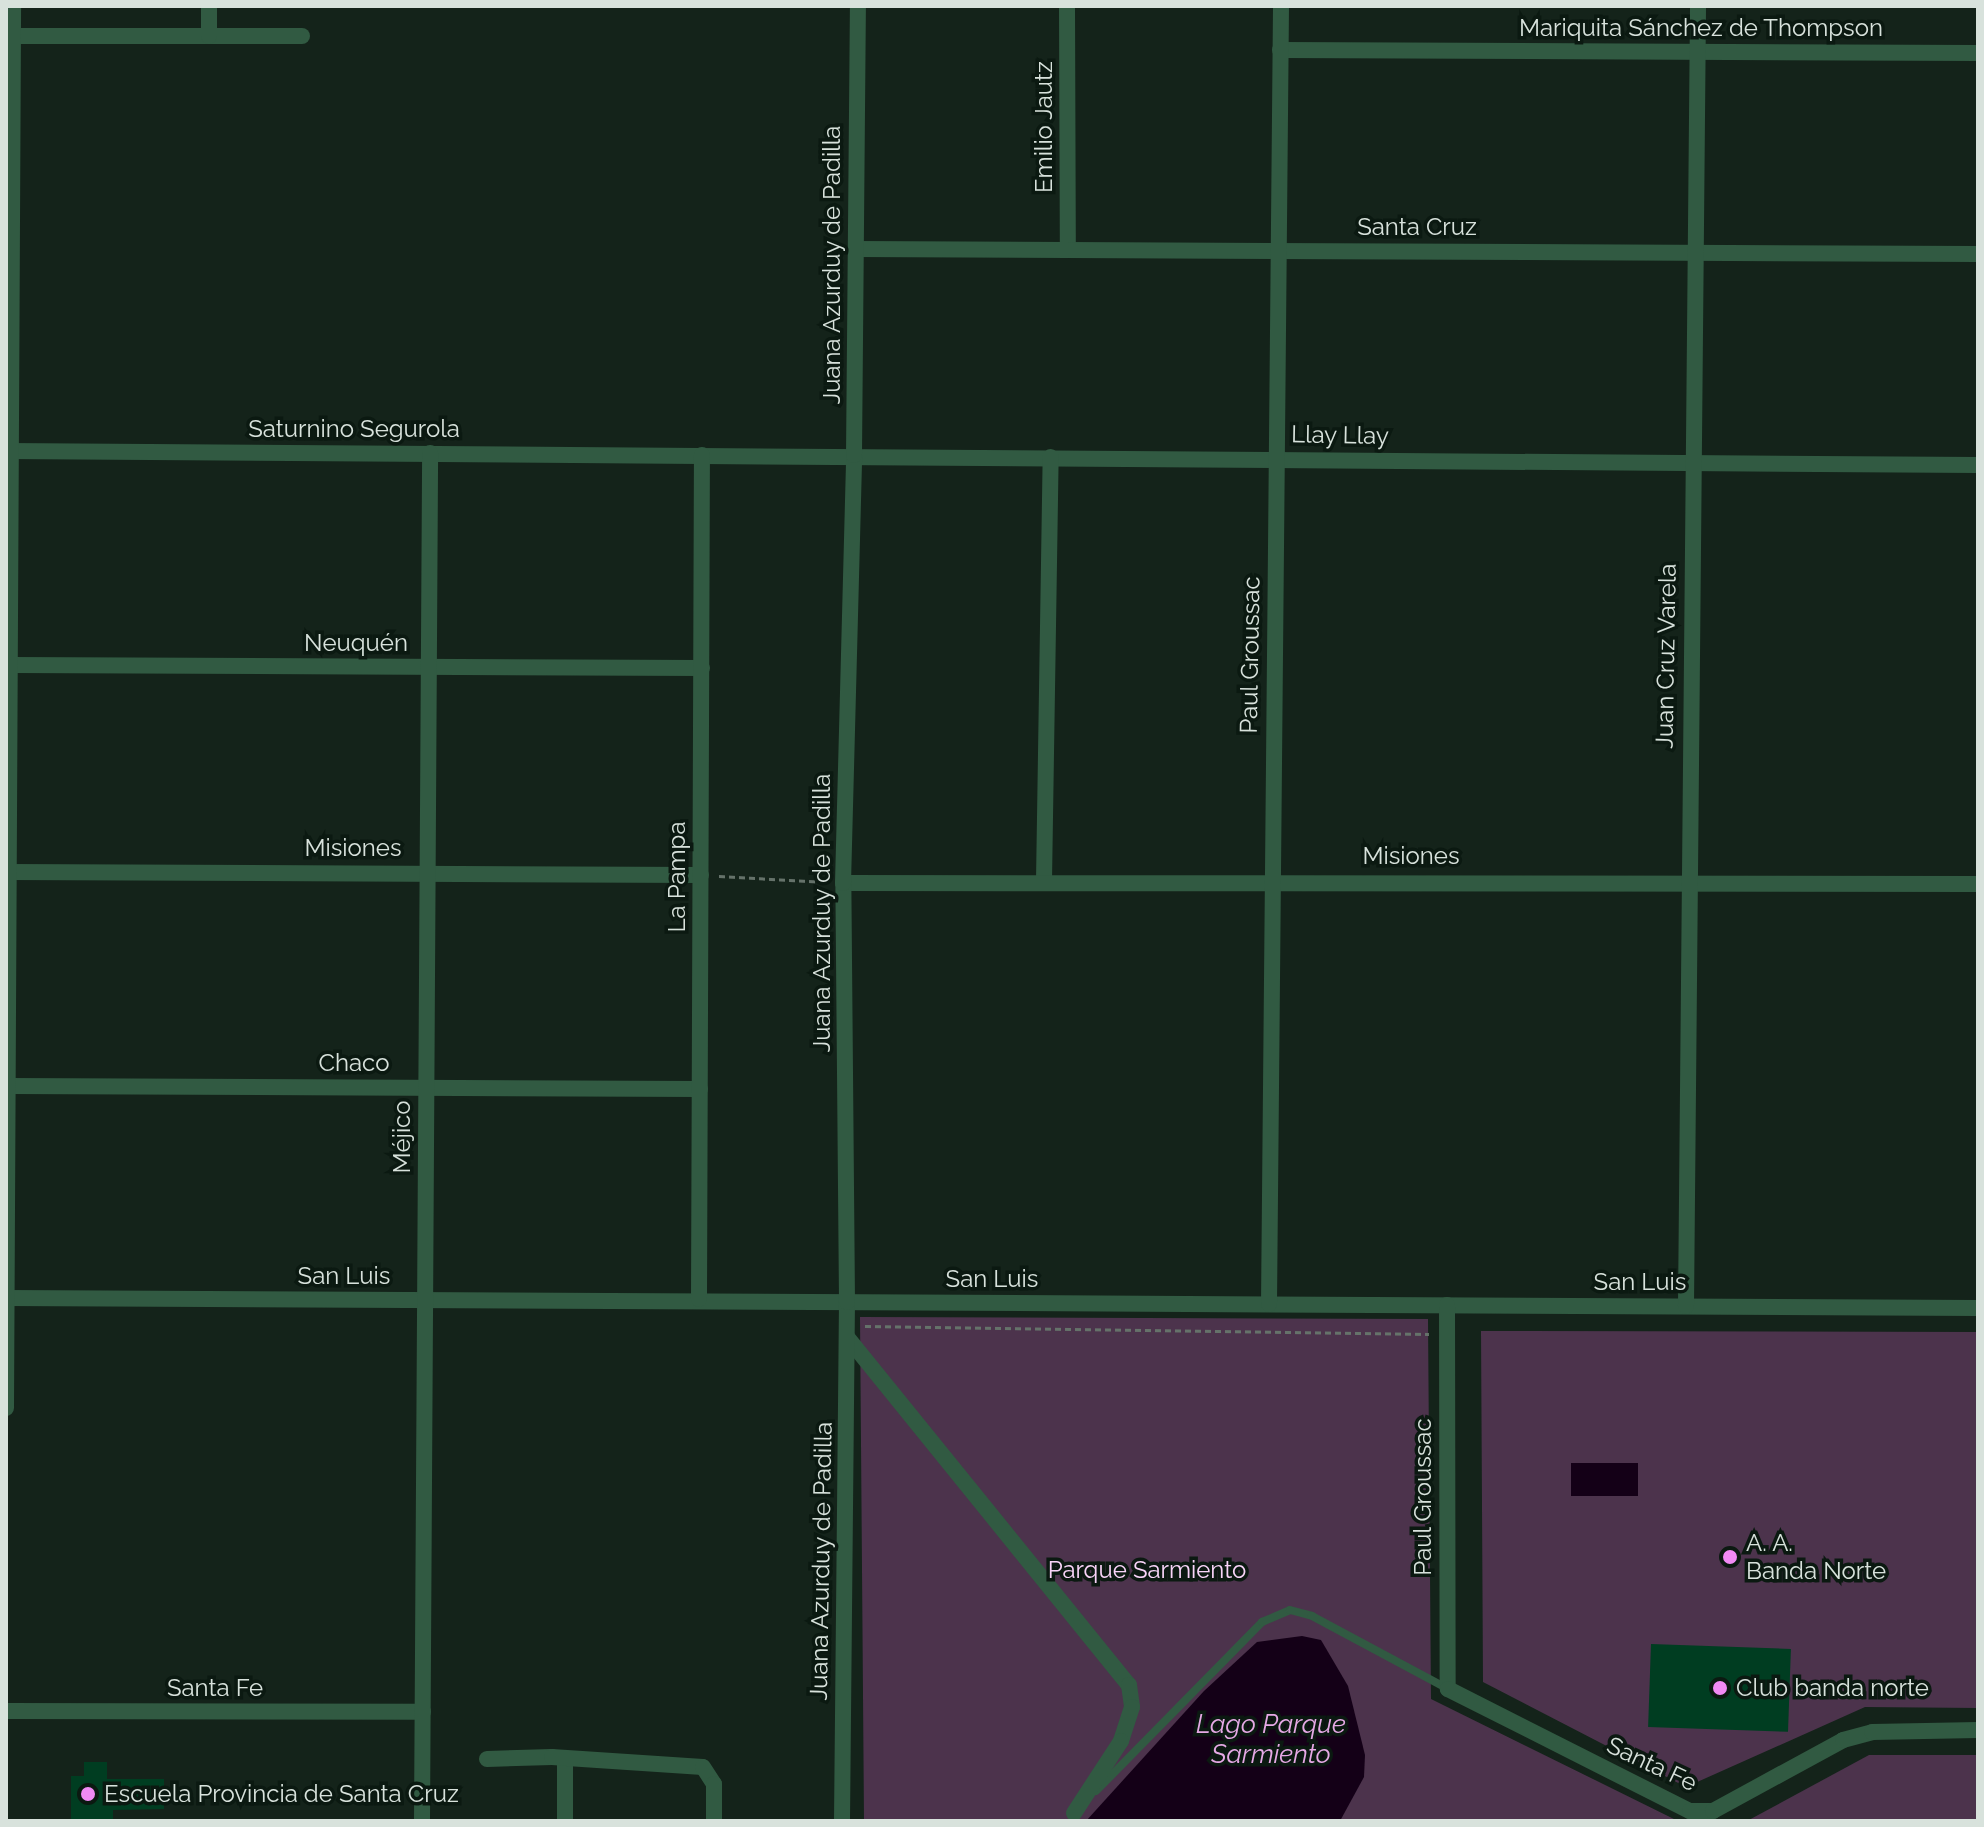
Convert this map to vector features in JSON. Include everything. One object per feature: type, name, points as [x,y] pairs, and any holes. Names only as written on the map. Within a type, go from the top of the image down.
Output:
[{"type":"street","points":[[6,1408],[9,225],[10,36],[13,6]]},
{"type":"street","points":[[209,6],[209,36]]},
{"type":"street","name":"Juana Azurduy de Padilla","points":[[842,1821],[847,1337],[843,883],[854,455],[858,6]]},
{"type":"street","name":"Emilio Jautz","points":[[1067,6],[1068,248]]},
{"type":"street","name":"Paul Groussac","points":[[1269,1304],[1281,6]]},
{"type":"street","name":"Juan Cruz Varela","points":[[1686,1306],[1698,6]]},
{"type":"street","points":[[10,36],[302,36]]},
{"type":"street","name":"Mariquita Sánchez de Thompson","points":[[1280,50],[1978,53]]},
{"type":"street","name":"Santa Cruz","points":[[856,249],[1978,254]]},
{"type":"street","name":"Saturnino Segurola","points":[[8,452],[702,455]]},
{"type":"street","name":"Méjico","points":[[422,1821],[430,453]]},
{"type":"street","name":"Llay Llay","points":[[702,455],[1978,465]]},
{"type":"street","name":"La Pampa","points":[[699,1299],[702,455]]},
{"type":"street","points":[[1044,881],[1051,457]]},
{"type":"street","name":"Neuquén","points":[[10,665],[702,668]]},
{"type":"street","name":"Misiones","points":[[7,872],[701,875]]},
{"type":"street","name":"Misiones","points":[[843,883],[1272,879],[1978,884]]},
{"type":"street","name":"Chaco","points":[[8,1086],[700,1089]]},
{"type":"street","name":"San Luis","points":[[6,1298],[699,1299],[1978,1308]]},
{"type":"street","name":"Paul Groussac","points":[[1447,1305],[1448,1689]]},
{"type":"street","points":[[847,1337],[1129,1685],[1132,1707],[1121,1741],[1071,1817]]},
{"type":"street","name":"Santa Fe","points":[[1448,1689],[1689,1816],[1713,1811],[1843,1740],[1872,1732],[1978,1730]]},
{"type":"street","name":"Santa Fe","points":[[6,1711],[423,1712]]},
{"type":"street","points":[[565,1758],[565,1821]]},
{"type":"street","points":[[487,1759],[565,1758],[703,1767],[714,1784],[714,1821]]},
{"type":"lane","points":[[1071,1817],[1262,1622],[1290,1610],[1312,1616],[1448,1689]]},
{"type":"path","points":[[701,875],[843,883]]},
{"type":"path","points":[[861,1354],[861,1326],[1429,1333],[1429,1349]]},
{"type":"green space","name":"Parque Sarmiento","points":[[860,1317],[1428,1319],[1431,1699],[1678,1821],[864,1821]]},
{"type":"green space","name":"A. A. Banda Norte","points":[[1481,1331],[1978,1332],[1978,1708],[1865,1707],[1686,1787],[1483,1682]]},
{"type":"green space","points":[[1869,1755],[1978,1755],[1978,1821],[1747,1821]]},
{"type":"water","points":[[1571,1463],[1638,1463],[1638,1496],[1571,1496]]},
{"type":"water","name":"Lago Parque Sarmiento","points":[[1302,1636],[1321,1640],[1348,1686],[1365,1755],[1364,1777],[1340,1821],[1086,1821],[1204,1691],[1257,1642]]},
{"type":"building","name":"Club banda norte","points":[[1651,1644],[1791,1649],[1788,1732],[1648,1727]]},
{"type":"building","points":[[84,1762],[107,1762],[107,1779],[164,1779],[164,1809],[113,1810],[113,1821],[71,1821],[71,1776],[84,1776]]},
{"type":"place","name":"A. A. Banda Norte","points":[[1730,1557]]},
{"type":"place","name":"Club banda norte","points":[[1720,1688]]},
{"type":"place","name":"Escuela Provincia de Santa Cruz","points":[[88,1794]]}]
